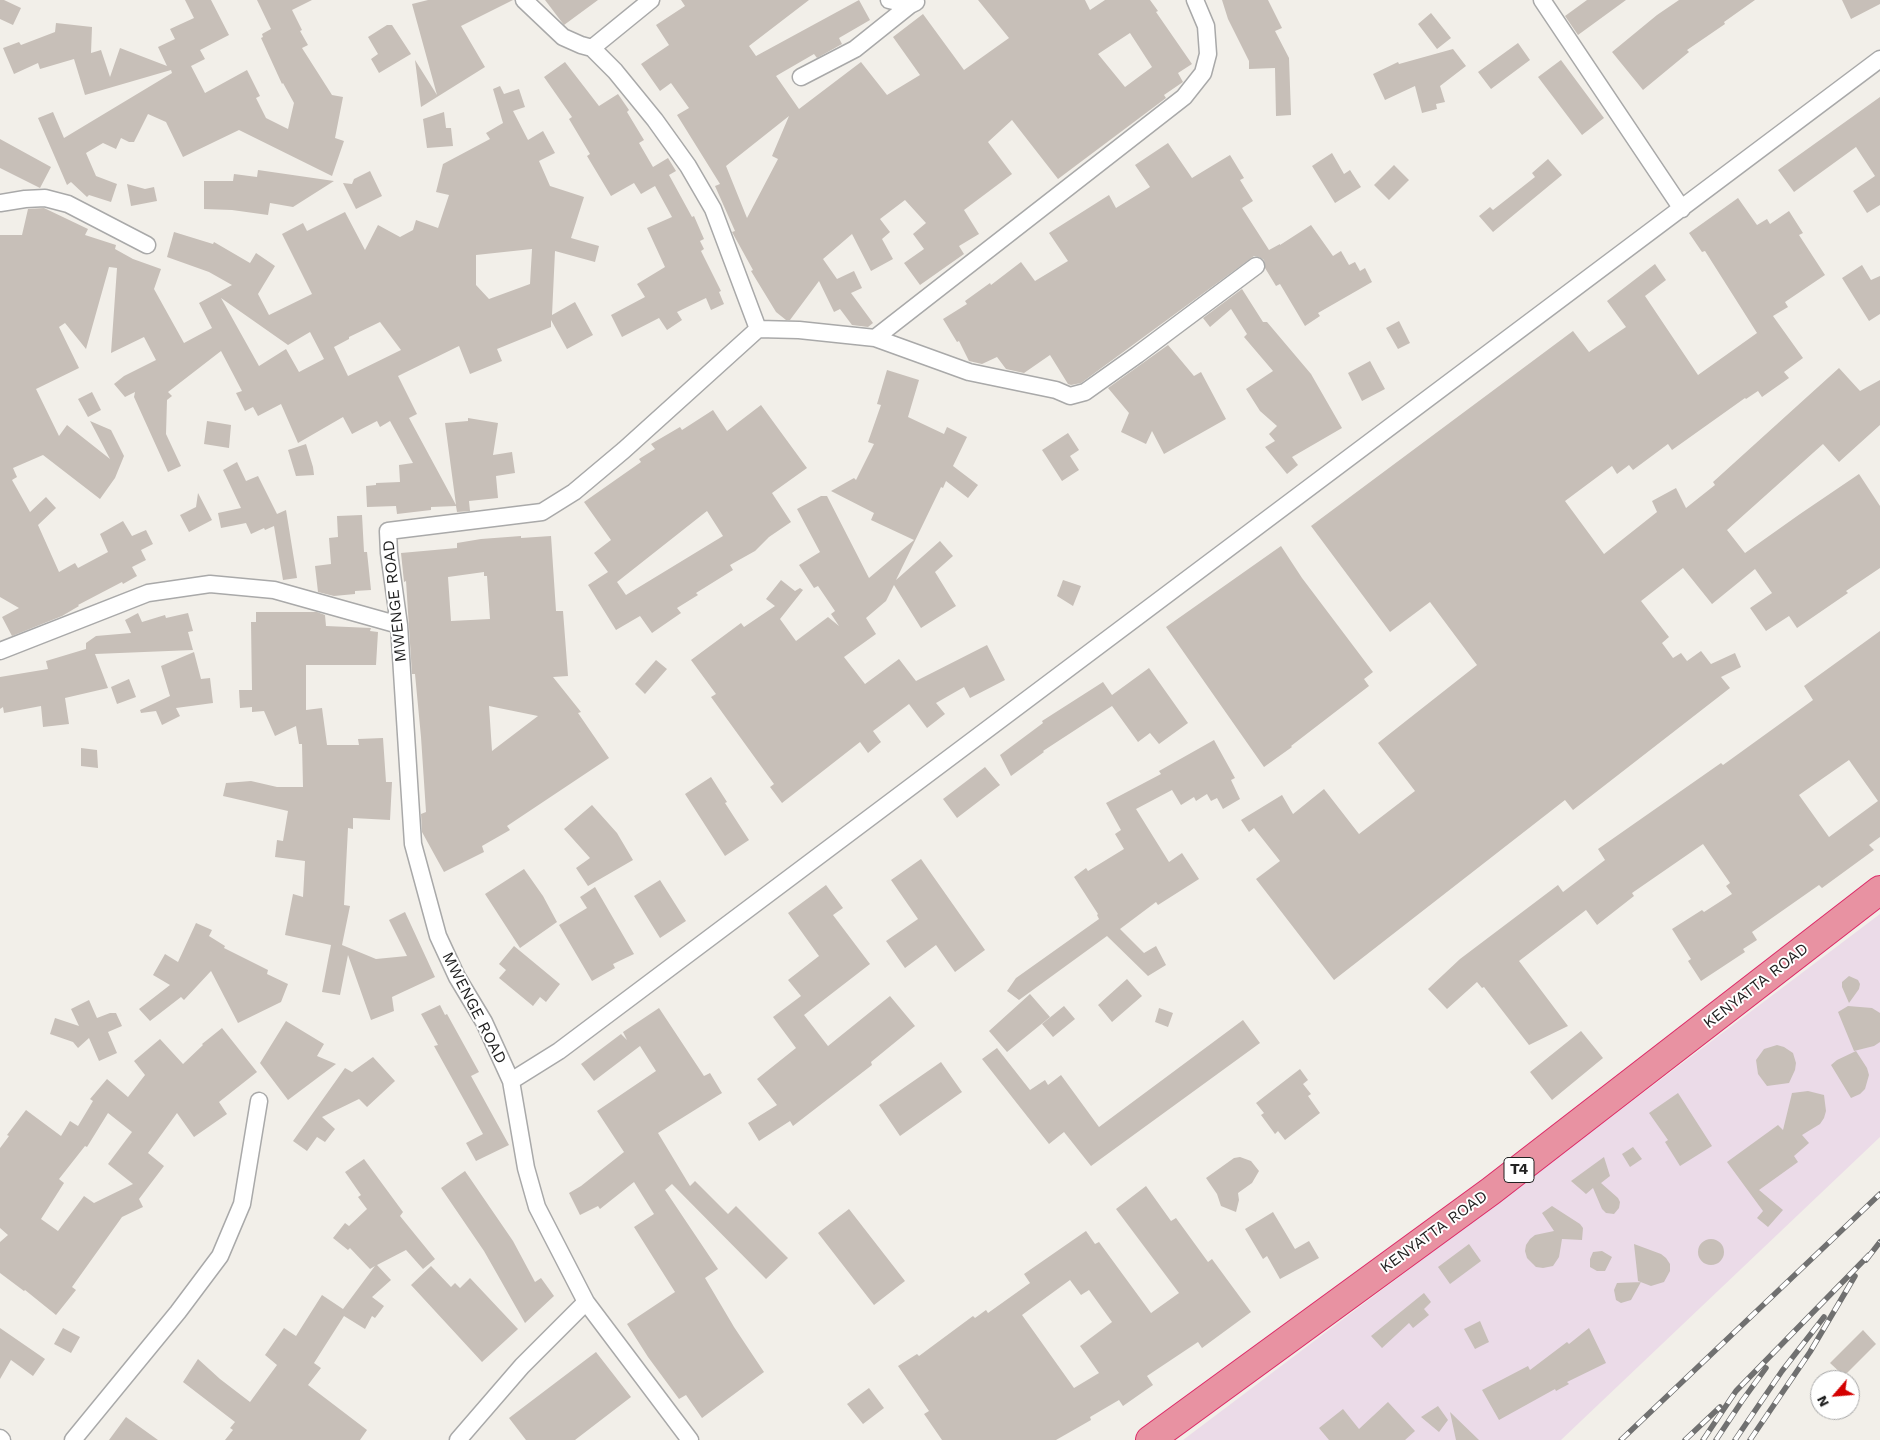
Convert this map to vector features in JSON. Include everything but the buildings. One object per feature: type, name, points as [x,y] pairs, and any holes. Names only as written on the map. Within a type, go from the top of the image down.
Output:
[{"type":"highway","name":"KENYATTA ROAD","points":[[1150,1440],[1491,1191],[1880,890]]},
{"type":"street","points":[[524,0],[563,37],[592,48],[615,71],[655,120],[688,166],[713,209],[758,329],[799,330],[875,338],[969,372],[1056,390],[1070,396],[1085,392],[1256,266]]},
{"type":"street","points":[[592,48],[651,0]]},
{"type":"street","points":[[889,0],[915,3]]},
{"type":"street","points":[[875,338],[1184,97],[1203,74],[1208,54],[1206,26],[1195,0]]},
{"type":"street","points":[[1542,0],[1682,209]]},
{"type":"street","points":[[801,77],[855,49],[915,3]]},
{"type":"street","points":[[511,1081],[559,1051],[1880,59]]},
{"type":"street","points":[[0,203],[45,198],[68,204],[147,245]]},
{"type":"street","name":"MWENGE ROAD","points":[[690,1440],[586,1302],[537,1208],[526,1168],[511,1081],[484,1022],[456,976],[438,936],[413,844],[399,625],[389,553],[388,531],[542,512],[574,492],[631,444],[758,329]]},
{"type":"street","points":[[0,651],[148,593],[210,584],[274,590],[399,625]]},
{"type":"street","points":[[73,1440],[178,1312],[220,1256],[242,1204],[259,1101]]},
{"type":"street","points":[[458,1440],[522,1366],[586,1302]]},
{"type":"shaded area","points":[[1880,914],[1880,1137],[1561,1440],[1183,1440]]},
{"type":"railway","points":[[1621,1440],[1880,1194]]},
{"type":"railway","points":[[1866,1260],[1880,1242]]},
{"type":"railway","points":[[1703,1440],[1736,1391],[1869,1255]]},
{"type":"railway","points":[[1750,1440],[1810,1352],[1855,1276]]},
{"type":"railway","points":[[1735,1440],[1782,1371],[1824,1317]]},
{"type":"railway","points":[[1716,1440],[1766,1368]]},
{"type":"railway","points":[[1685,1440],[1720,1407]]}]
